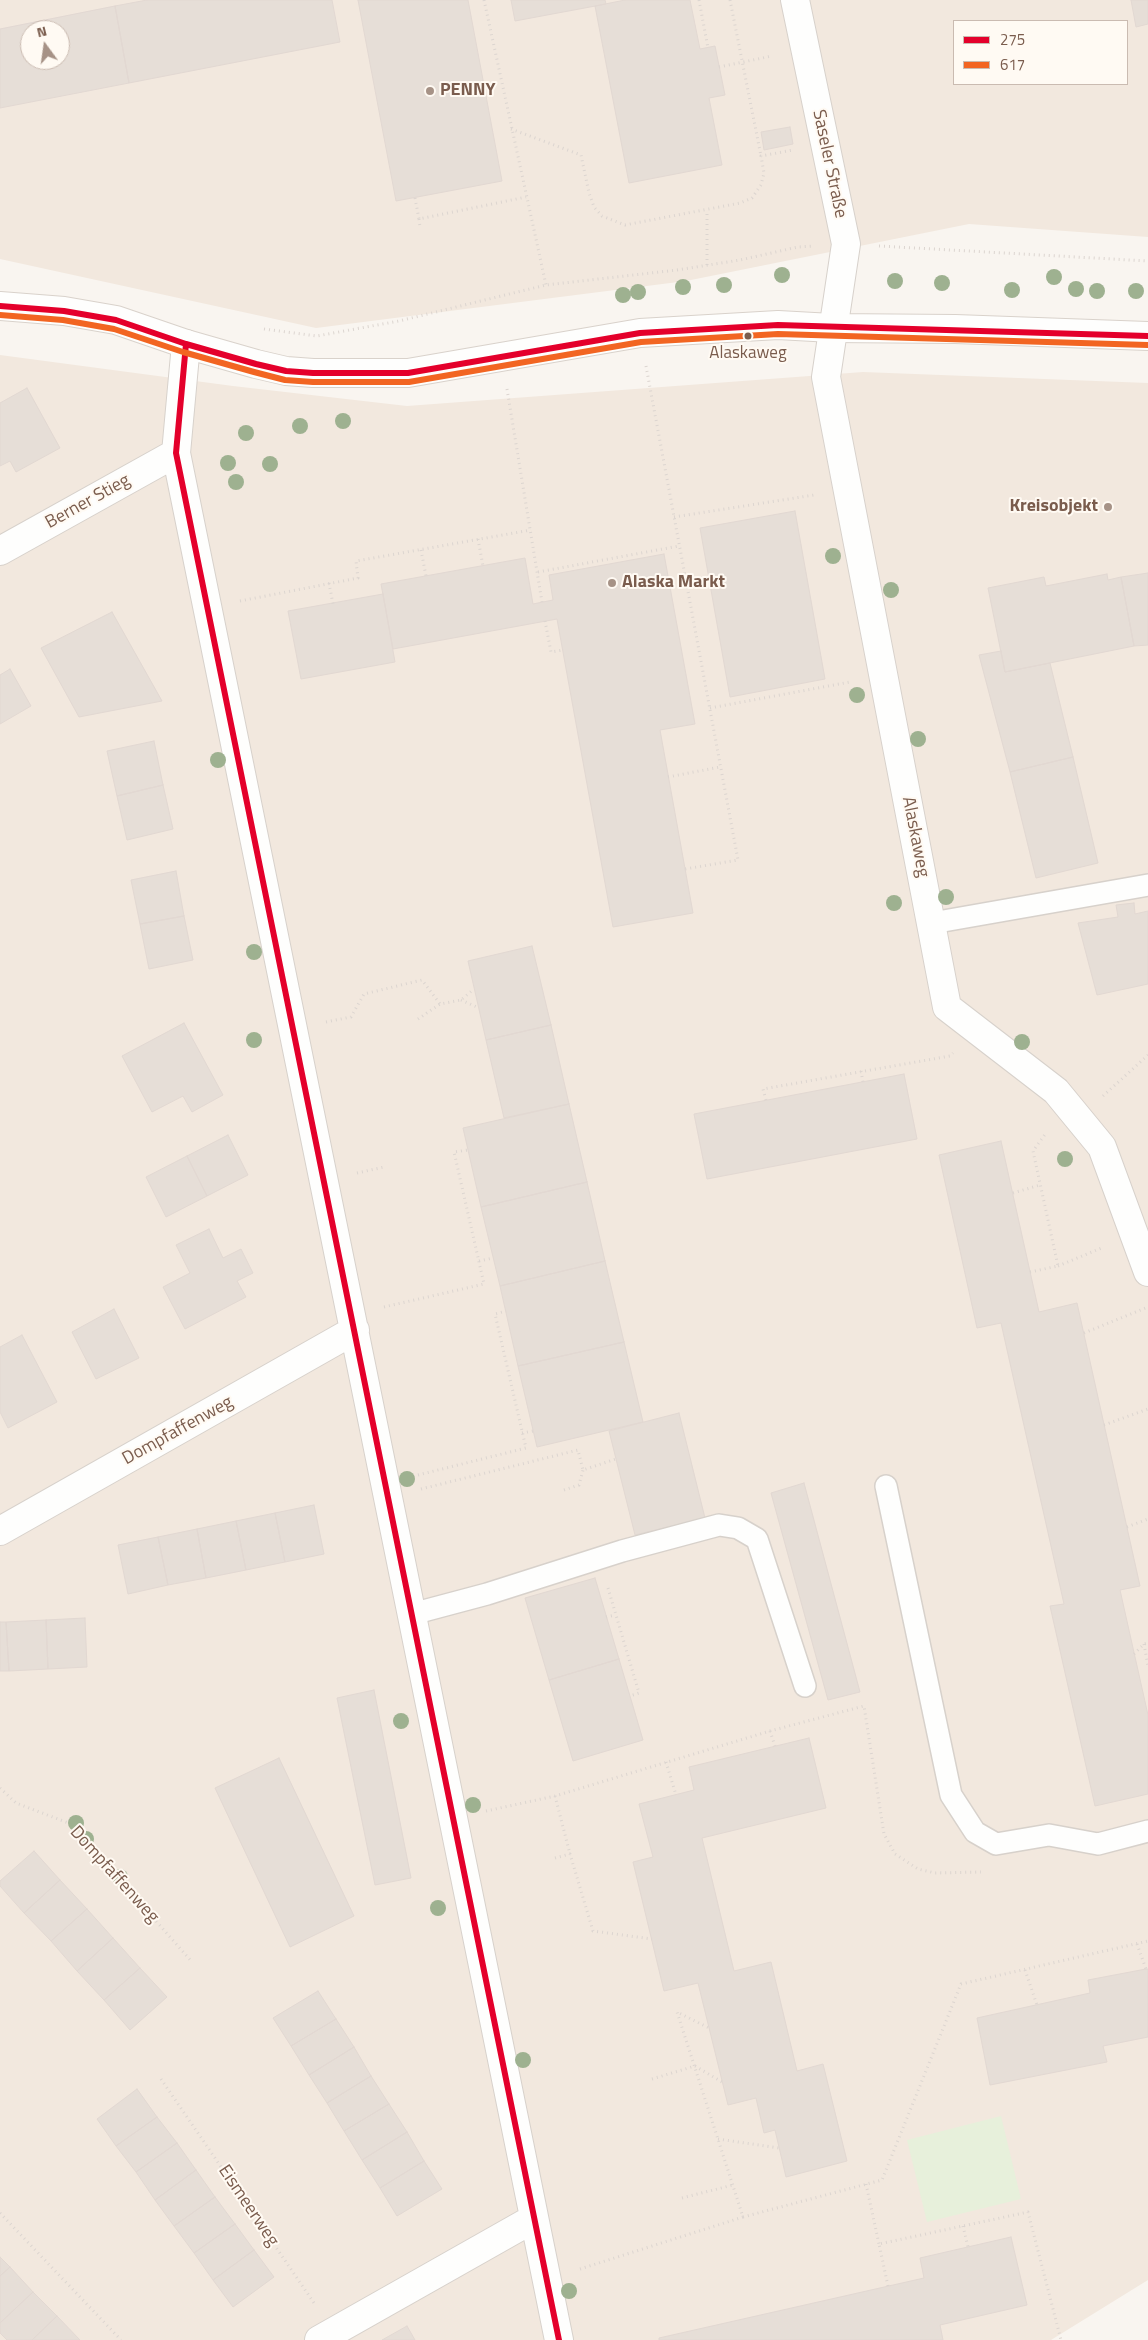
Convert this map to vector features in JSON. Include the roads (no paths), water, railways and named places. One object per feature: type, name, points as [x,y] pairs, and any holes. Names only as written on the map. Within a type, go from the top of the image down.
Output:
[{"type":"street","name":"Saseler Straße","points":[[795,0],[846,244],[832,328]]},
{"type":"street","points":[[0,306],[64,311],[116,320],[186,344],[286,371],[313,373],[408,373],[640,333],[778,325],[1148,336]]},
{"type":"street","name":"Alaskaweg","points":[[832,328],[826,377],[947,1007],[1056,1091],[1102,1147],[1148,1272]]},
{"type":"street","points":[[186,344],[176,453],[354,1322],[558,2340]]},
{"type":"street","name":"Berner Stieg","points":[[0,551],[176,453]]},
{"type":"street","name":"Dompfaffenweg","points":[[0,1531],[354,1322]]},
{"type":"street","points":[[326,2336],[533,2219]]},
{"type":"lane","points":[[932,923],[1148,886]]},
{"type":"lane","points":[[886,1486],[951,1795],[974,1832],[996,1844],[1049,1835],[1098,1844],[1148,1831]]},
{"type":"lane","points":[[412,1614],[487,1594],[599,1559],[719,1525],[738,1528],[757,1538],[805,1686]]},
{"type":"place","name":"PENNY","points":[[430,91]]},
{"type":"place","name":"Alaskaweg","points":[[748,336]]},
{"type":"place","name":"Kreisobjekt","points":[[1108,507]]},
{"type":"place","name":"Alaska Markt","points":[[612,583]]}]
